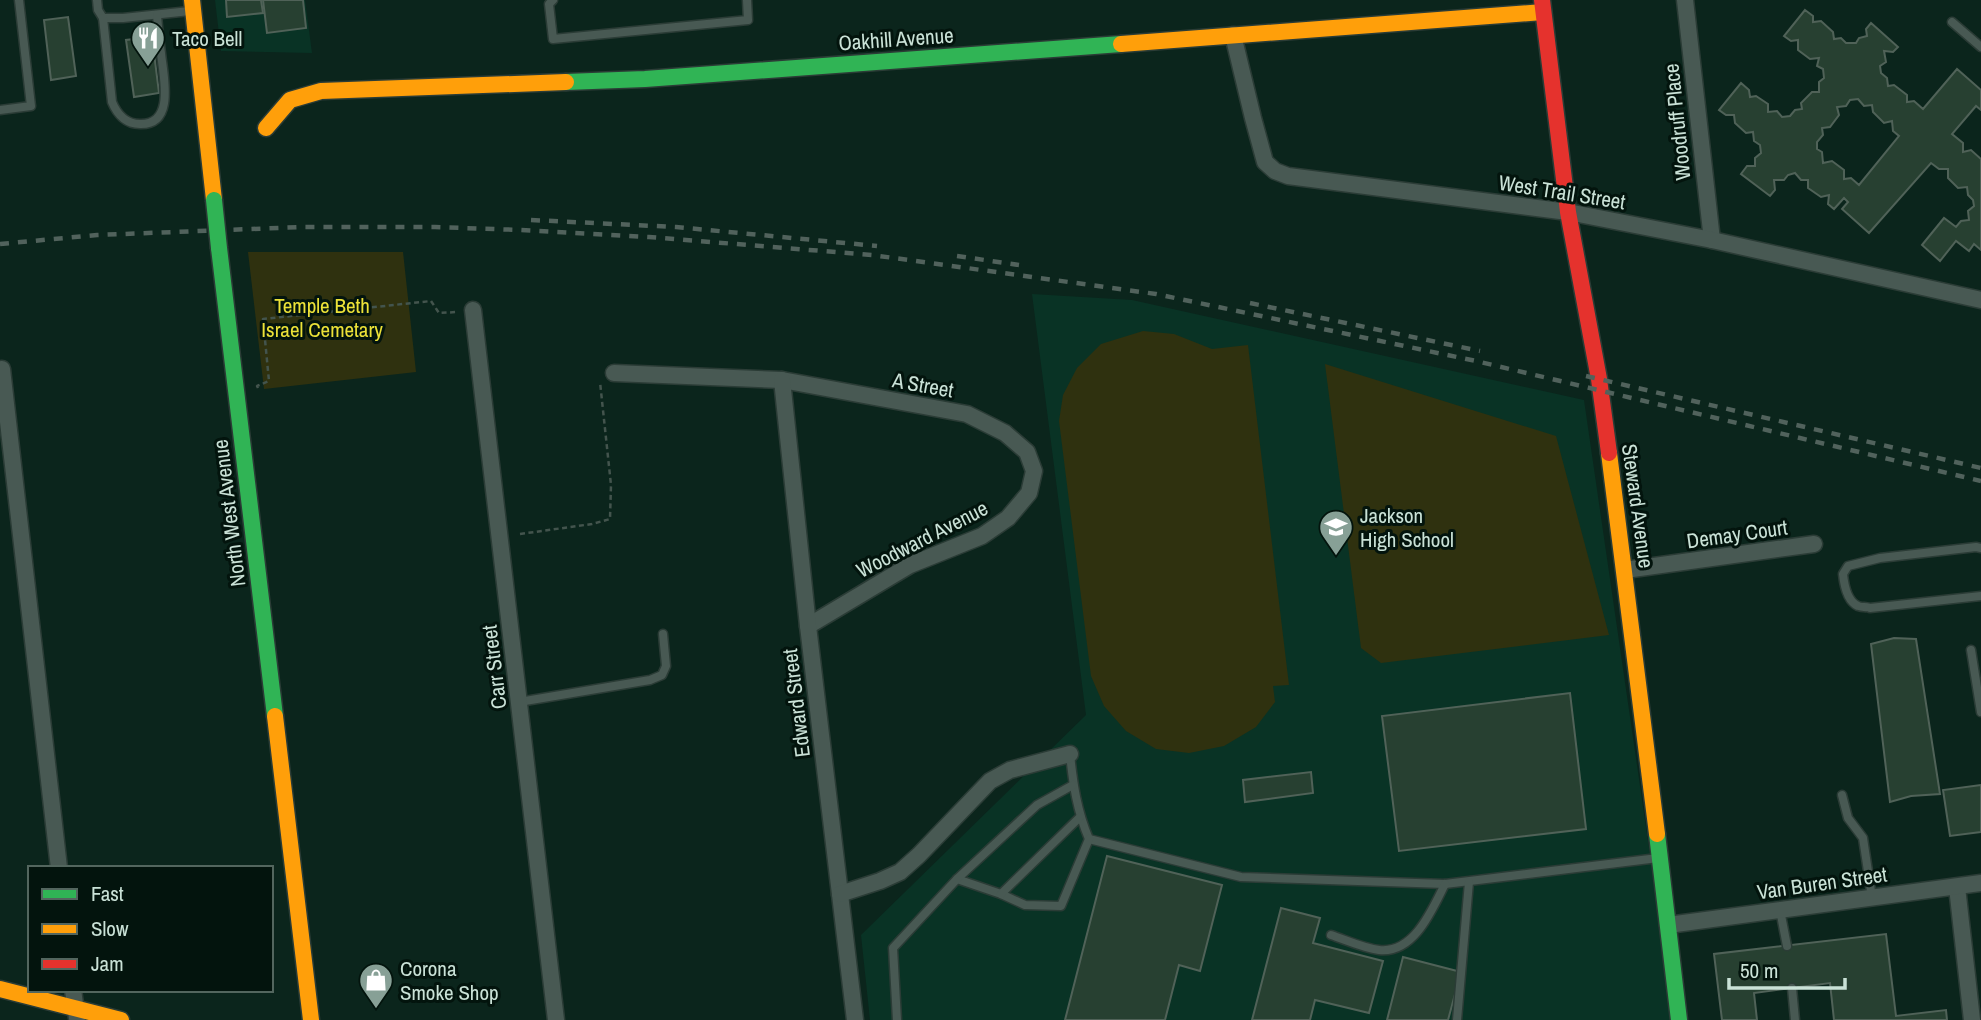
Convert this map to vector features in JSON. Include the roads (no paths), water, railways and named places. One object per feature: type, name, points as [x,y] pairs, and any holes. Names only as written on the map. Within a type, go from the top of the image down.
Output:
[{"type":"main road","name":"North West Avenue","points":[[193,5],[219,248],[311,1020]]},
{"type":"main road","name":"Oakhill Avenue","points":[[267,128],[290,100],[321,90],[645,79],[1233,35],[1542,6]]},
{"type":"main road","name":"Steward Avenue","points":[[1542,6],[1568,212],[1599,379],[1625,570],[1679,1020]]},
{"type":"main road","points":[[0,989],[76,1015],[121,1020]]},
{"type":"street","name":"Woodruff Place","points":[[1685,0],[1712,240]]},
{"type":"street","name":"West Trail Street","points":[[1233,35],[1265,162],[1275,171],[1288,176],[1568,212],[1712,240],[1981,300]]},
{"type":"street","name":"Carr Street","points":[[473,310],[556,1020]]},
{"type":"street","points":[[2,369],[59,866]]},
{"type":"street","name":"A Street","points":[[614,373],[782,380],[967,414],[1005,433],[1018,443],[1027,452],[1034,471]]},
{"type":"street","name":"Edward Street","points":[[782,380],[855,1020]]},
{"type":"street","name":"Woodward Avenue","points":[[808,626],[910,565],[982,536],[1008,518],[1029,492],[1034,471]]},
{"type":"street","name":"Demay Court","points":[[1625,570],[1814,544]]},
{"type":"street","points":[[840,894],[900,872],[990,781],[1010,771],[1070,754]]},
{"type":"street","name":"Van Buren Street","points":[[1668,925],[1981,883]]},
{"type":"street","points":[[1957,887],[1972,1020]]},
{"type":"street","points":[[73,992],[76,1015]]},
{"type":"lane","points":[[0,110],[31,106],[19,0]]},
{"type":"lane","points":[[97,0],[98,10],[103,18],[112,102],[116,111],[132,123],[152,122],[164,107],[166,94],[157,15]]},
{"type":"lane","points":[[553,0],[549,4],[553,39],[748,20],[747,0]]},
{"type":"lane","points":[[103,18],[157,15],[193,5]]},
{"type":"lane","points":[[1952,22],[1981,47]]},
{"type":"lane","points":[[1981,548],[1880,558],[1848,566],[1843,574],[1844,587],[1852,601],[1858,606],[1870,608],[1981,596]]},
{"type":"lane","points":[[519,702],[650,680],[662,674],[666,666],[663,634]]},
{"type":"lane","points":[[1971,650],[1981,712]]},
{"type":"lane","points":[[957,879],[1025,905],[1061,906],[1089,839],[1080,817],[1070,754]]},
{"type":"lane","points":[[897,1020],[893,948],[957,879],[1037,805],[1073,785]]},
{"type":"lane","points":[[1842,795],[1848,818],[1863,838],[1872,898]]},
{"type":"lane","points":[[1001,894],[1080,817]]},
{"type":"lane","points":[[1089,839],[1241,877],[1445,884],[1660,858]]},
{"type":"lane","points":[[1457,1020],[1469,881]]},
{"type":"lane","points":[[1331,935],[1379,950],[1395,949],[1412,938],[1432,910],[1445,884]]},
{"type":"lane","points":[[1780,910],[1787,946]]},
{"type":"lane","points":[[1792,988],[1795,1020]]},
{"type":"railway","points":[[531,220],[676,227],[877,246]]},
{"type":"railway","points":[[0,244],[97,235],[303,227],[435,227],[649,237],[872,255],[1156,294],[1476,361],[1981,481]]},
{"type":"railway","points":[[957,256],[1019,265]]},
{"type":"railway","points":[[1250,303],[1480,351]]},
{"type":"railway","points":[[1586,376],[1981,468]]},
{"type":"place","name":"Taco Bell","points":[[148,68]]},
{"type":"place","name":"Jackson High School","points":[[1336,557]]},
{"type":"place","name":"Corona Smoke Shop","points":[[376,1010]]},
{"type":"park label","name":"Temple Beth Israel Cemetary","points":[[322,317]]}]
